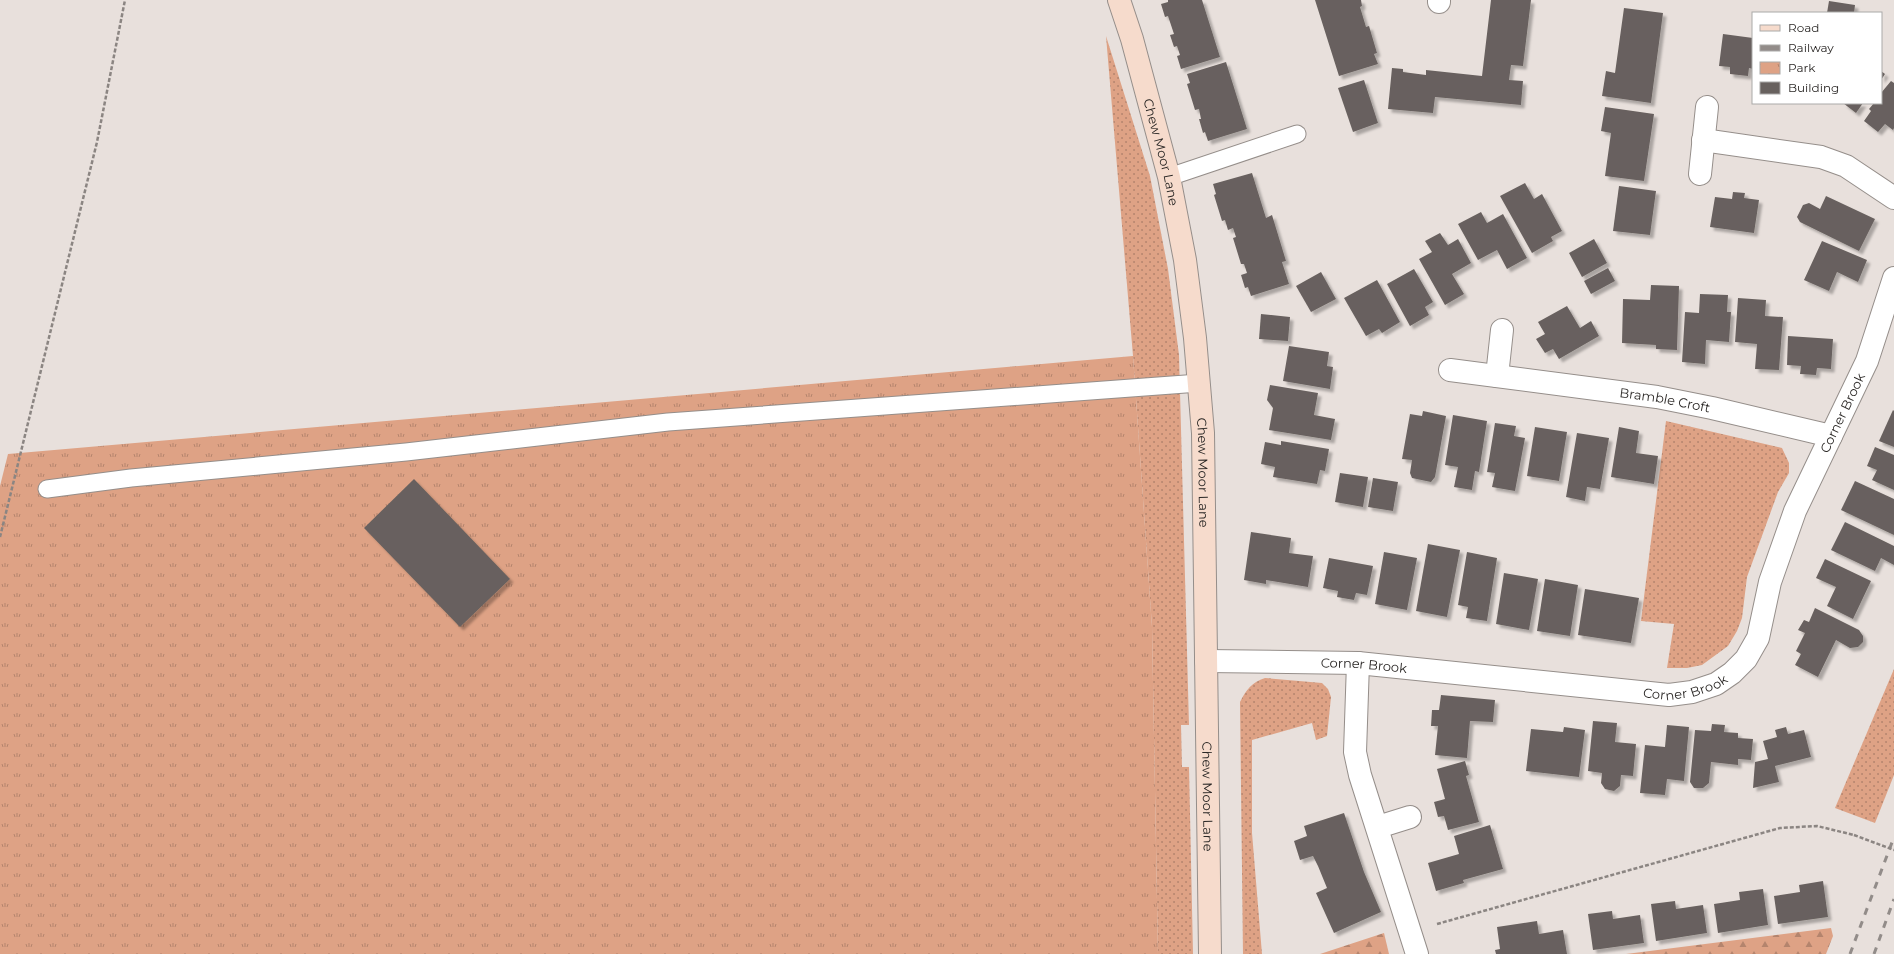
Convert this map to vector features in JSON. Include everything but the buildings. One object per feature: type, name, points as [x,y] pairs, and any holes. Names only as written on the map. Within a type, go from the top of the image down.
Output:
[{"type":"street","name":"Chew Moor Lane","points":[[1119,0],[1132,39],[1169,177],[1185,260],[1195,338],[1203,433],[1210,954]]},
{"type":"street","points":[[1700,174],[1707,107]]},
{"type":"street","points":[[1703,140],[1821,157],[1846,166],[1894,198]]},
{"type":"street","name":"Corner Brook","points":[[1206,661],[1358,663],[1669,695],[1692,692],[1716,684],[1732,673],[1746,659],[1758,638],[1770,582],[1796,511],[1868,361],[1894,278]]},
{"type":"street","points":[[1497,376],[1502,330]]},
{"type":"street","name":"Bramble Croft","points":[[1450,370],[1657,397],[1712,408],[1831,436]]},
{"type":"street","points":[[1358,663],[1355,752],[1417,954]]},
{"type":"street","points":[[1378,828],[1410,817]]},
{"type":"lane","points":[[1169,177],[1297,134]]},
{"type":"lane","points":[[47,489],[131,478],[414,451],[668,422],[1199,383]]},
{"type":"path","points":[[0,537],[97,142],[125,0]]},
{"type":"path","points":[[1410,932],[1780,828],[1817,826],[1854,835],[1894,850]]},
{"type":"green space","points":[[1106,36],[1150,176],[1168,269],[1179,355],[1189,725],[1181,725],[1182,767],[1189,767],[1193,954],[1158,954],[1152,627],[1133,356]]},
{"type":"green space","points":[[1133,356],[1152,627],[1158,954],[0,954],[0,486],[8,454]]},
{"type":"green space","points":[[1666,421],[1782,448],[1789,463],[1789,473],[1778,492],[1747,577],[1742,618],[1737,631],[1728,646],[1702,665],[1687,668],[1667,668],[1674,624],[1641,621]]},
{"type":"green space","points":[[1894,669],[1894,775],[1875,823],[1835,808]]},
{"type":"green space","points":[[1265,678],[1322,683],[1328,689],[1331,697],[1327,736],[1316,740],[1312,723],[1252,740],[1252,833],[1262,954],[1243,954],[1240,702],[1250,687],[1256,682]]},
{"type":"green space","points":[[1831,928],[1833,936],[1826,954],[1626,954]]},
{"type":"green space","points":[[1384,933],[1389,954],[1320,954]]},
{"type":"railway","points":[[1850,954],[1894,837]]},
{"type":"railway","points":[[1874,954],[1894,899]]}]
